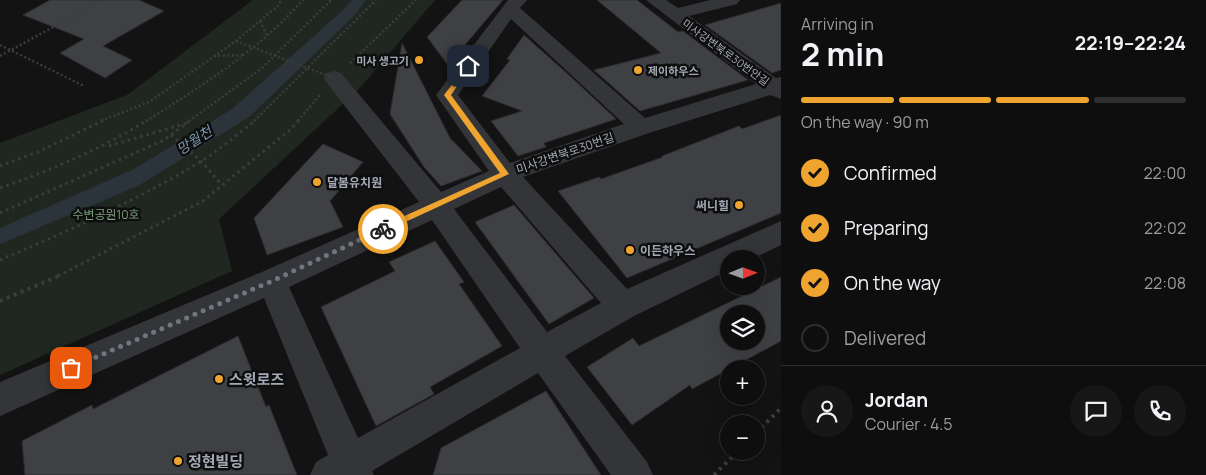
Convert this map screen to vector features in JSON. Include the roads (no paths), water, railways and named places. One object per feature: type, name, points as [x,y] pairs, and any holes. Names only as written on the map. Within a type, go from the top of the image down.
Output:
[{"type":"street","name":"미사강변북로30번안길","points":[[655,0],[778,88]]},
{"type":"street","points":[[675,14],[731,0]]},
{"type":"street","points":[[623,306],[505,174],[447,95],[514,4],[641,127]]},
{"type":"street","points":[[334,79],[436,205],[634,475]]},
{"type":"street","name":"미사강변북로30번길","points":[[0,399],[272,281],[505,174],[641,127],[778,88]]},
{"type":"street","points":[[272,281],[344,471],[542,352],[623,306],[781,232]]},
{"type":"water","name":"망월천","points":[[352,0],[366,0],[353,17],[249,117],[138,186],[0,244],[0,228],[134,169],[232,109]]},
{"type":"place","name":"미사 생고기","points":[[419,60]]},
{"type":"place","name":"제이하우스","points":[[638,70]]},
{"type":"place","name":"달봄유치원","points":[[317,182]]},
{"type":"place","name":"써니힐","points":[[739,205]]},
{"type":"place","name":"이든하우스","points":[[630,250]]},
{"type":"place","name":"스윗로즈","points":[[219,379]]},
{"type":"place","name":"정현빌딩","points":[[178,461]]},
{"type":"park label","name":"수변공원10호","points":[[106,214]]}]
